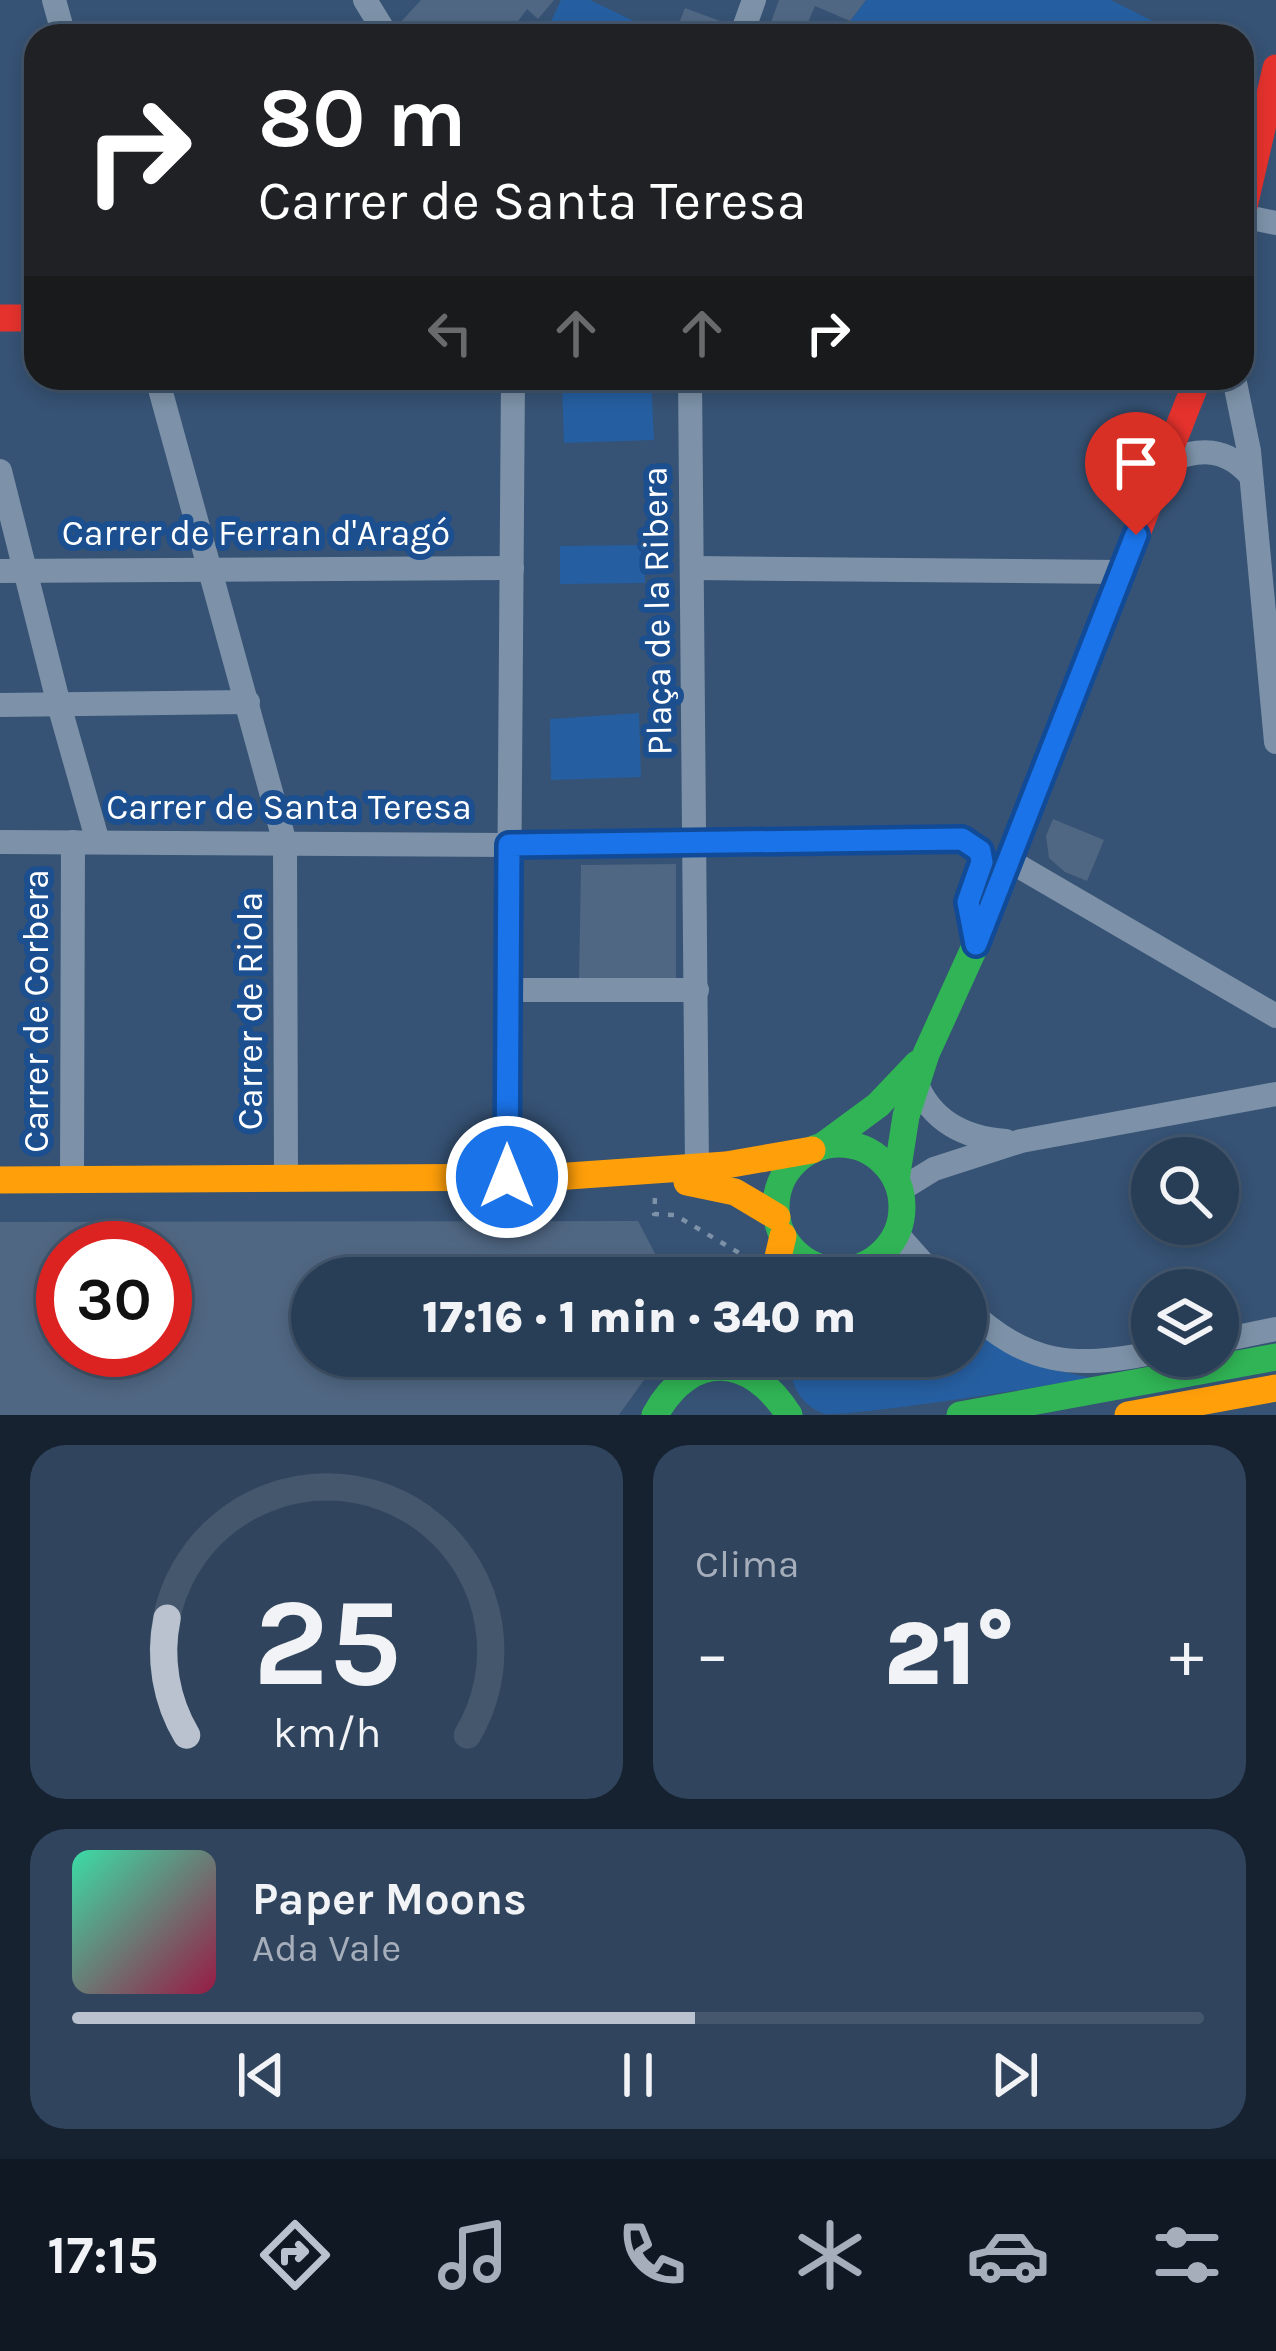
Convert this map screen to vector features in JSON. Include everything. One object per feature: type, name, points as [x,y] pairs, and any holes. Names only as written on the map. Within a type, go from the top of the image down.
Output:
[{"type":"street","points":[[1254,163],[1276,68]]},
{"type":"street","name":"Carrer de Riola","points":[[160,390],[285,843],[286,1179]]},
{"type":"street","points":[[507,1177],[513,390]]},
{"type":"street","name":"Plaça de la Ribera","points":[[690,390],[698,1168]]},
{"type":"street","points":[[876,1257],[896,1233],[902,1208],[898,1185],[916,1082],[926,1054],[976,944],[1194,390]]},
{"type":"street","points":[[1237,390],[1271,640],[1276,742]]},
{"type":"street","points":[[1167,461],[1190,452],[1214,452],[1227,455],[1250,476]]},
{"type":"street","name":"Carrer de Corbera","points":[[0,471],[12,571],[58,705],[86,842],[71,1180]]},
{"type":"street","name":"Carrer de Ferran d'Aragó","points":[[12,571],[512,568]]},
{"type":"street","points":[[693,568],[1121,572]]},
{"type":"street","points":[[0,705],[248,702]]},
{"type":"street","name":"Carrer de Santa Teresa","points":[[0,842],[509,845],[962,839],[980,851],[982,862],[968,902],[976,944]]},
{"type":"street","points":[[1007,860],[1276,1016]]},
{"type":"street","points":[[506,991],[697,990]]},
{"type":"street","points":[[776,1257],[778,1190],[783,1178],[816,1148],[878,1105],[926,1054]]},
{"type":"street","points":[[916,1082],[929,1108],[948,1124],[976,1136],[1021,1141]]},
{"type":"street","points":[[898,1185],[934,1168],[1021,1141],[1276,1094]]},
{"type":"street","points":[[554,1177],[698,1168],[843,1144],[869,1151],[898,1185]]},
{"type":"street","points":[[0,1180],[656,1180],[728,1188],[761,1204],[802,1257]]},
{"type":"street","points":[[896,1233],[917,1257]]},
{"type":"street","points":[[987,1328],[1043,1358],[1082,1363],[1131,1356]]},
{"type":"street","points":[[1239,1337],[1276,1329]]},
{"type":"street","points":[[960,1415],[1276,1357]]},
{"type":"street","points":[[655,1415],[671,1388],[688,1377]]},
{"type":"street","points":[[754,1377],[773,1389],[789,1415]]},
{"type":"street","points":[[773,1377],[773,1389]]},
{"type":"street","points":[[1128,1415],[1276,1388]]},
{"type":"path","points":[[656,1180],[653,1214],[675,1215],[747,1257]]},
{"type":"shaded area","points":[[561,0],[590,0],[640,24],[550,24]]},
{"type":"shaded area","points":[[866,0],[1111,0],[1158,24],[848,24]]},
{"type":"shaded area","points":[[562,390],[652,390],[654,440],[564,443]]},
{"type":"shaded area","points":[[644,545],[645,583],[560,584],[560,546]]},
{"type":"shaded area","points":[[639,713],[641,777],[551,780],[550,719]]},
{"type":"shaded area","points":[[987,1335],[1024,1358],[1091,1378],[825,1414],[808,1405],[792,1377],[987,1377]]},
{"type":"building","points":[[421,0],[554,0],[538,19],[527,9],[516,24],[399,24]]},
{"type":"building","points":[[779,0],[866,0],[850,21],[815,6],[807,24],[770,24]]},
{"type":"building","points":[[685,8],[728,24],[679,24]]},
{"type":"building","points":[[1053,819],[1104,840],[1087,881],[1065,872],[1049,858],[1046,836]]},
{"type":"building","points":[[676,864],[676,982],[579,981],[581,865]]},
{"type":"building","points":[[638,1221],[657,1257],[291,1257],[291,1377],[646,1377],[619,1415],[0,1415],[0,1222],[36,1222],[36,1377],[192,1377],[192,1222]]},
{"type":"traffic: fast","points":[[896,1180],[906,1116],[926,1054],[976,944],[1116,587]]},
{"type":"traffic: fast","points":[[821,1147],[878,1105],[917,1064]]},
{"type":"traffic: fast","points":[[839,1144],[863,1149],[883,1163],[897,1183],[902,1207],[897,1231],[883,1251],[863,1265],[839,1270],[815,1265],[795,1251],[781,1231],[776,1207],[781,1183],[795,1163],[815,1149],[839,1144]]},
{"type":"traffic: fast","points":[[960,1415],[1276,1357]]},
{"type":"traffic: fast","points":[[655,1415],[686,1379],[721,1367],[757,1380],[789,1415]]},
{"type":"traffic: slow","points":[[0,1180],[554,1177],[726,1165],[812,1150]]},
{"type":"traffic: slow","points":[[687,1182],[735,1192],[777,1217]]},
{"type":"traffic: slow","points":[[778,1257],[783,1236]]},
{"type":"traffic: slow","points":[[1128,1415],[1276,1388]]},
{"type":"traffic: jam","points":[[1254,163],[1276,68]]},
{"type":"traffic: jam","points":[[0,318],[24,318]]},
{"type":"traffic: jam","points":[[1116,587],[1193,390]]},
{"type":"route","points":[[507,1177],[509,845],[962,839],[976,845],[982,862],[968,902],[976,944],[1136,535]]}]
